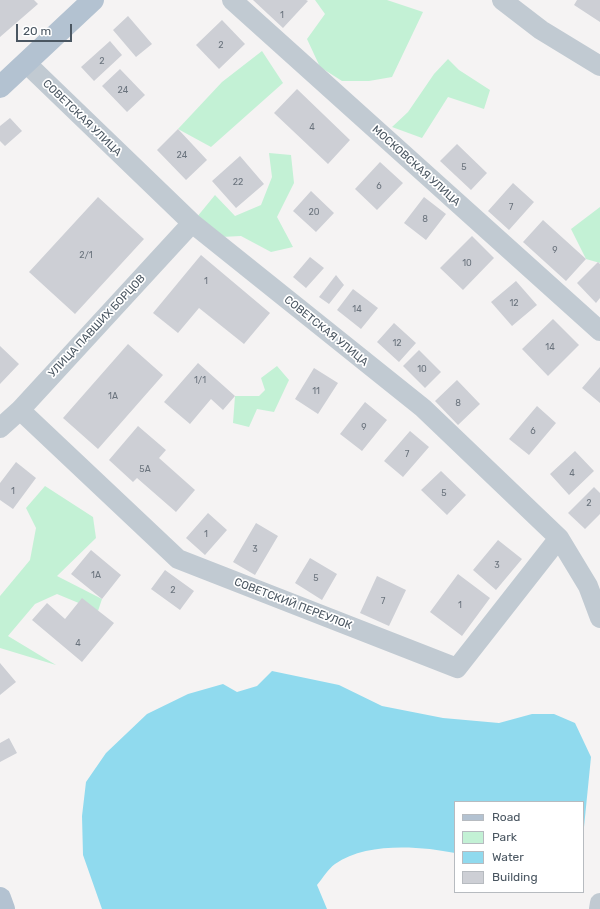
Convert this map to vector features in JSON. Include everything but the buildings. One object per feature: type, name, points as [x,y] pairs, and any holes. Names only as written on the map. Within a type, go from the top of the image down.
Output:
[{"type":"main road","points":[[0,87],[93,0]]},
{"type":"main road","points":[[0,898],[4,909]]},
{"type":"street","name":"МОСКОВСКАЯ УЛИЦА","points":[[232,0],[600,331]]},
{"type":"street","points":[[502,0],[541,30],[600,66]]},
{"type":"street","name":"СОВЕТСКАЯ УЛИЦА","points":[[26,63],[192,223],[423,408],[559,538],[588,586],[600,618]]},
{"type":"street","name":"УЛИЦА ПАВШИХ БОРЦОВ","points":[[0,428],[20,410],[192,223]]},
{"type":"street","name":"СОВЕТСКИЙ ПЕРЕУЛОК","points":[[20,410],[178,559],[457,668],[559,538]]},
{"type":"street","points":[[599,909],[600,903]]},
{"type":"green space","points":[[315,0],[387,0],[423,12],[392,77],[369,81],[342,81],[320,67],[307,39],[325,14]]},
{"type":"green space","points":[[262,51],[283,83],[211,147],[178,129],[222,82]]},
{"type":"green space","points":[[448,59],[459,70],[490,90],[484,109],[448,97],[422,138],[392,127],[408,112],[434,74]]},
{"type":"green space","points":[[269,153],[291,155],[294,183],[277,217],[293,247],[271,252],[241,236],[221,237],[192,223],[215,195],[235,216],[261,205],[272,177]]},
{"type":"green space","points":[[600,207],[600,263],[586,259],[571,229]]},
{"type":"green space","points":[[277,366],[289,380],[274,412],[257,409],[249,427],[233,423],[235,396],[259,396],[265,390],[261,378]]},
{"type":"green space","points":[[45,486],[93,517],[96,538],[57,576],[102,599],[98,611],[57,594],[35,604],[8,636],[56,665],[0,648],[0,596],[30,560],[36,528],[26,508]]},
{"type":"water","points":[[272,671],[339,685],[382,706],[443,718],[499,723],[532,714],[554,714],[575,723],[591,757],[584,827],[584,801],[454,801],[454,853],[426,849],[394,848],[377,849],[348,857],[332,866],[317,885],[327,909],[102,909],[83,855],[82,816],[86,782],[106,753],[147,714],[188,694],[223,684],[237,692],[257,686]]}]
